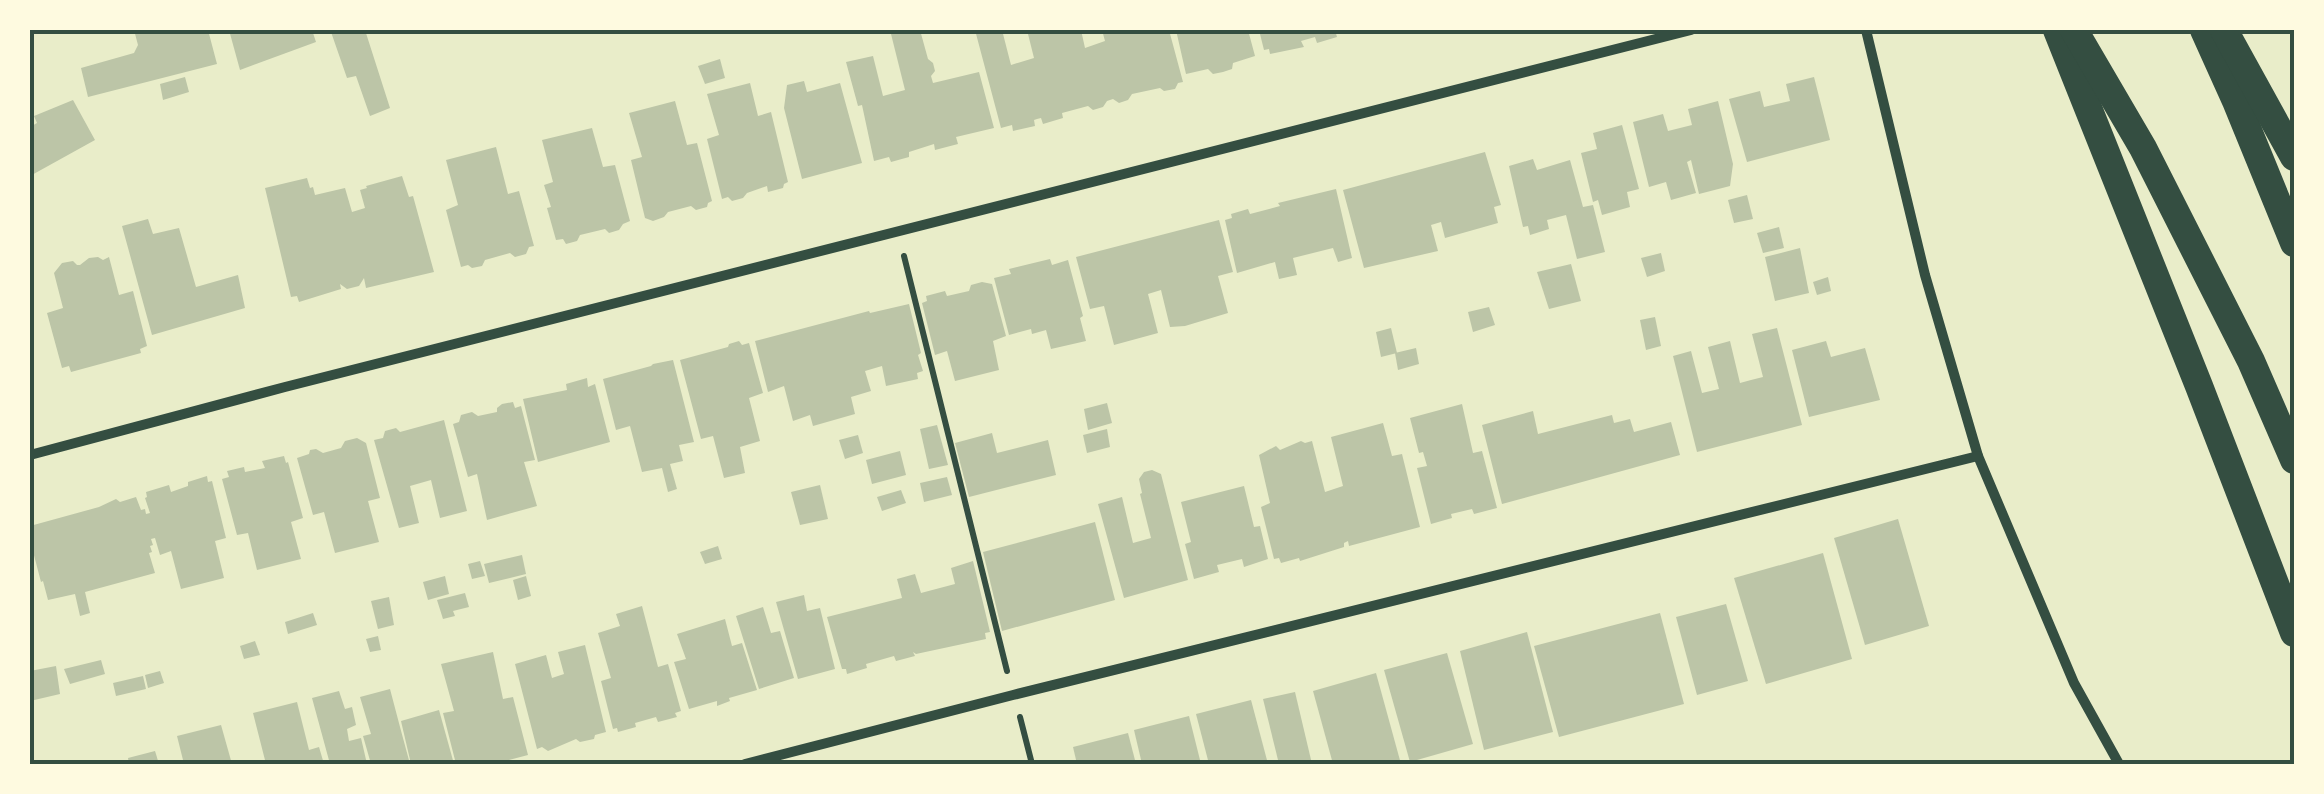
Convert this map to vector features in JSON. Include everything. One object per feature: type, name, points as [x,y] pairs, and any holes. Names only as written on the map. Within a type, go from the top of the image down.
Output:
[{"type":"highway","points":[[2057,30],[2294,633]]},
{"type":"highway","points":[[2074,30],[2143,148],[2251,361],[2294,460]]},
{"type":"highway","points":[[2204,30],[2294,243]]},
{"type":"highway","points":[[2224,30],[2294,157]]},
{"type":"street","points":[[30,455],[1690,30]]},
{"type":"street","points":[[1866,30],[1925,275],[1978,456],[2074,683],[2118,764]]},
{"type":"street","points":[[745,764],[1978,456]]},
{"type":"path","points":[[899,232],[1032,764]]},
{"type":"building","points":[[134,30],[208,30],[217,64],[88,97],[81,68],[134,53],[138,45]]},
{"type":"building","points":[[229,30],[312,30],[316,42],[240,70]]},
{"type":"building","points":[[365,30],[390,108],[370,116],[356,76],[347,78],[331,32]]},
{"type":"building","points":[[890,30],[920,30],[935,71],[931,76],[933,83],[979,72],[994,128],[956,137],[958,144],[935,150],[934,144],[909,152],[909,157],[874,161],[862,105],[858,106],[846,62],[873,56],[883,96],[905,90]]},
{"type":"building","points":[[975,30],[1002,30],[1011,65],[1034,58],[1027,30],[1081,30],[1085,48],[1105,41],[1102,30],[1169,30],[1183,82],[1175,89],[1160,88],[1132,94],[1119,103],[1113,99],[1093,110],[1088,106],[1062,113],[1063,118],[1043,124],[1041,118],[1034,120],[1035,126],[1013,131],[1012,125],[1001,128]]},
{"type":"building","points":[[1176,30],[1248,30],[1255,56],[1233,63],[1232,69],[1223,72],[1213,74],[1208,69],[1186,74]]},
{"type":"building","points":[[1259,30],[1335,30],[1337,37],[1317,43],[1315,37],[1301,41],[1304,47],[1270,54],[1269,49],[1264,50]]},
{"type":"building","points":[[720,59],[725,78],[705,84],[698,66]]},
{"type":"building","points":[[185,77],[189,92],[163,100],[160,84]]},
{"type":"building","points":[[1814,77],[1830,140],[1747,162],[1729,99],[1760,91],[1764,107],[1790,101],[1786,84]]},
{"type":"building","points":[[804,81],[807,92],[840,83],[862,163],[802,179],[784,108],[787,85]]},
{"type":"building","points":[[750,83],[758,116],[771,112],[788,182],[783,188],[768,192],[767,186],[732,201],[728,197],[722,199],[707,139],[719,135],[707,94]]},
{"type":"building","points":[[73,100],[95,140],[30,176],[30,127],[37,123],[34,116]]},
{"type":"building","points":[[675,101],[687,145],[697,143],[712,201],[707,207],[696,210],[691,206],[653,221],[645,218],[631,160],[642,157],[629,113]]},
{"type":"building","points":[[1718,101],[1733,164],[1730,186],[1699,194],[1691,160],[1687,162],[1696,193],[1671,200],[1666,182],[1649,187],[1633,122],[1663,114],[1668,131],[1692,125],[1688,109]]},
{"type":"building","points":[[1622,125],[1639,189],[1627,192],[1630,207],[1602,215],[1598,200],[1593,202],[1581,153],[1597,149],[1593,133]]},
{"type":"building","points":[[592,128],[603,167],[615,165],[630,221],[619,230],[580,235],[577,241],[566,244],[563,239],[556,240],[547,208],[551,207],[544,185],[553,182],[542,140]]},
{"type":"building","points":[[496,147],[508,194],[519,191],[534,246],[526,254],[515,257],[510,253],[485,260],[482,266],[461,267],[446,210],[458,205],[446,160]]},
{"type":"building","points":[[1485,152],[1501,205],[1494,207],[1498,223],[1445,238],[1441,222],[1431,225],[1438,251],[1364,268],[1343,190]]},
{"type":"building","points":[[1533,159],[1537,170],[1570,160],[1583,207],[1593,205],[1605,252],[1577,259],[1566,215],[1547,220],[1549,229],[1530,235],[1528,226],[1523,227],[1509,166]]},
{"type":"building","points":[[402,176],[409,197],[413,196],[434,272],[366,288],[364,278],[359,286],[347,289],[340,284],[341,289],[299,302],[297,296],[291,297],[265,188],[307,178],[315,195],[345,188],[352,212],[365,208],[360,190]]},
{"type":"building","points":[[1336,189],[1352,258],[1338,262],[1333,248],[1293,258],[1297,275],[1279,279],[1275,262],[1237,273],[1225,220],[1232,218],[1231,214],[1248,209],[1250,214]]},
{"type":"building","points":[[1747,195],[1753,219],[1734,223],[1728,200]]},
{"type":"building","points":[[148,219],[153,234],[179,228],[196,287],[238,275],[245,308],[152,335],[122,226]]},
{"type":"building","points":[[1219,220],[1233,272],[1218,276],[1228,313],[1170,327],[1161,290],[1148,294],[1158,333],[1114,345],[1104,306],[1090,309],[1076,257]]},
{"type":"building","points":[[1779,227],[1784,248],[1763,253],[1757,233]]},
{"type":"building","points":[[1800,248],[1809,293],[1775,301],[1765,257]]},
{"type":"building","points":[[1661,253],[1665,271],[1647,277],[1641,258]]},
{"type":"building","points":[[109,257],[119,295],[133,291],[147,346],[140,349],[141,353],[71,372],[69,366],[62,368],[47,313],[63,308],[54,273],[62,263],[73,261],[80,265]]},
{"type":"building","points":[[1050,259],[1052,265],[1068,260],[1086,341],[1051,349],[1046,330],[1009,335],[994,278],[1011,274],[1009,269]]},
{"type":"building","points":[[1571,264],[1581,301],[1549,309],[1537,272]]},
{"type":"building","points":[[1828,277],[1831,291],[1817,295],[1813,282]]},
{"type":"building","points":[[992,284],[1006,336],[993,341],[999,370],[955,381],[947,351],[935,355],[922,303],[927,301],[926,296],[969,291],[971,285]]},
{"type":"building","points":[[909,304],[921,353],[918,355],[923,371],[917,373],[918,379],[886,386],[882,366],[865,371],[871,391],[851,397],[855,414],[813,426],[810,415],[793,421],[784,386],[768,392],[755,341]]},
{"type":"building","points":[[1489,307],[1495,325],[1473,332],[1468,312]]},
{"type":"building","points":[[1655,317],[1661,346],[1646,350],[1640,320]]},
{"type":"building","points":[[1391,328],[1397,353],[1381,357],[1376,332]]},
{"type":"building","points":[[1777,328],[1802,425],[1697,452],[1673,356],[1691,351],[1702,393],[1719,389],[1708,347],[1730,341],[1740,383],[1763,377],[1752,334]]},
{"type":"building","points":[[739,341],[742,345],[749,343],[763,393],[749,398],[760,441],[740,447],[745,473],[724,478],[713,436],[701,439],[680,360]]},
{"type":"building","points":[[1826,341],[1831,357],[1865,348],[1880,400],[1809,417],[1792,350]]},
{"type":"building","points":[[1416,348],[1419,364],[1398,370],[1395,353]]},
{"type":"building","points":[[673,360],[694,442],[679,445],[683,461],[670,464],[677,489],[668,492],[662,468],[642,472],[630,426],[616,430],[603,379]]},
{"type":"building","points":[[587,378],[588,387],[595,384],[610,442],[538,462],[523,399],[567,390],[566,384]]},
{"type":"building","points":[[513,402],[515,408],[521,406],[535,460],[524,462],[537,506],[487,520],[477,474],[468,477],[453,424],[459,422],[461,415],[497,412],[502,404]]},
{"type":"building","points":[[1107,403],[1112,423],[1088,430],[1084,409]]},
{"type":"building","points":[[1462,404],[1473,453],[1482,451],[1497,508],[1451,514],[1452,518],[1431,524],[1417,468],[1427,466],[1423,452],[1419,453],[1410,418]]},
{"type":"building","points":[[1533,411],[1538,434],[1612,415],[1614,423],[1630,419],[1634,432],[1671,422],[1680,455],[1502,504],[1482,425]]},
{"type":"building","points":[[444,420],[467,511],[440,518],[431,480],[410,486],[419,523],[399,528],[374,440],[383,438],[385,431],[396,428],[400,432]]},
{"type":"building","points":[[1383,423],[1392,456],[1402,454],[1420,527],[1349,546],[1348,541],[1344,547],[1300,561],[1299,558],[1281,563],[1279,558],[1274,559],[1261,507],[1270,503],[1259,455],[1276,446],[1280,450],[1312,441],[1325,492],[1343,486],[1331,437]]},
{"type":"building","points":[[937,425],[948,465],[929,469],[920,429]]},
{"type":"building","points":[[1107,429],[1110,447],[1087,453],[1083,435]]},
{"type":"building","points":[[992,433],[997,453],[1048,440],[1056,475],[969,497],[955,443]]},
{"type":"building","points":[[858,435],[863,453],[845,459],[839,440]]},
{"type":"building","points":[[357,438],[366,443],[380,498],[368,501],[379,542],[335,553],[324,512],[313,515],[297,458],[310,450],[323,453],[341,448],[345,441]]},
{"type":"building","points":[[900,451],[906,475],[872,484],[866,460]]},
{"type":"building","points":[[284,456],[303,518],[291,522],[301,559],[257,570],[248,533],[237,535],[222,479],[229,477],[227,471],[265,468],[262,461]]},
{"type":"building","points":[[1152,470],[1161,474],[1188,580],[1124,598],[1098,504],[1122,497],[1133,543],[1151,538],[1139,479]]},
{"type":"building","points":[[207,476],[208,482],[212,481],[226,538],[215,541],[224,578],[181,589],[171,551],[160,555],[155,538],[151,539],[149,553],[155,573],[85,592],[90,613],[80,616],[75,594],[48,600],[30,540],[30,526],[116,499],[120,502],[136,497],[141,510],[150,513],[146,492],[169,485],[171,492]]},
{"type":"building","points":[[947,477],[952,495],[924,502],[920,483]]},
{"type":"building","points":[[820,485],[828,519],[800,525],[791,492]]},
{"type":"building","points":[[1244,486],[1254,527],[1260,526],[1268,559],[1244,567],[1242,559],[1217,565],[1219,572],[1194,579],[1185,544],[1191,542],[1181,502]]},
{"type":"building","points":[[901,490],[906,503],[882,511],[877,497]]},
{"type":"building","points":[[1898,519],[1929,626],[1865,645],[1834,538]]},
{"type":"building","points":[[1095,522],[1115,600],[1002,631],[983,552]]},
{"type":"building","points":[[718,546],[722,559],[705,564],[700,552]]},
{"type":"building","points":[[1823,553],[1852,659],[1766,684],[1734,578]]},
{"type":"building","points":[[522,555],[526,574],[489,583],[484,564]]},
{"type":"building","points":[[480,561],[485,576],[472,579],[468,564]]},
{"type":"building","points":[[973,561],[990,632],[985,633],[986,639],[913,652],[915,656],[896,661],[894,656],[847,674],[842,669],[827,617],[902,598],[897,579],[915,574],[921,593],[955,584],[951,568]]},
{"type":"building","points":[[445,576],[449,594],[428,600],[423,582]]},
{"type":"building","points":[[526,576],[531,596],[518,600],[513,580]]},
{"type":"building","points":[[465,593],[469,607],[453,611],[455,616],[443,619],[437,600]]},
{"type":"building","points":[[804,595],[807,611],[820,608],[835,669],[798,679],[776,602]]},
{"type":"building","points":[[389,597],[394,625],[378,629],[371,601]]},
{"type":"building","points":[[1726,604],[1748,681],[1697,695],[1676,617]]},
{"type":"building","points":[[642,606],[658,667],[668,664],[681,711],[675,713],[677,717],[658,722],[656,717],[618,732],[613,729],[601,681],[611,678],[598,633],[620,626],[616,614]]},
{"type":"building","points":[[763,607],[771,633],[780,631],[794,678],[759,689],[736,616]]},
{"type":"building","points":[[313,613],[317,625],[288,634],[285,622]]},
{"type":"building","points":[[1660,613],[1684,704],[1559,737],[1534,646]]},
{"type":"building","points":[[725,619],[732,646],[742,643],[757,690],[717,706],[717,701],[689,709],[674,662],[686,659],[677,634]]},
{"type":"building","points":[[1527,632],[1553,732],[1484,750],[1460,651]]},
{"type":"building","points":[[378,636],[381,650],[370,652],[366,639]]},
{"type":"building","points":[[255,641],[260,655],[244,659],[240,646]]},
{"type":"building","points":[[585,645],[606,732],[548,751],[537,749],[515,664],[546,655],[552,678],[564,674],[558,652]]},
{"type":"building","points":[[493,652],[503,699],[513,697],[528,755],[493,764],[456,764],[443,713],[454,711],[441,664]]},
{"type":"building","points":[[1447,653],[1473,744],[1410,762],[1384,670]]},
{"type":"building","points":[[101,660],[105,674],[70,684],[64,669]]},
{"type":"building","points":[[56,666],[60,694],[30,701],[30,671]]},
{"type":"building","points":[[160,671],[164,683],[148,688],[145,675]]},
{"type":"building","points":[[1376,673],[1401,764],[1333,764],[1313,691]]},
{"type":"building","points":[[143,676],[146,689],[116,696],[113,683]]},
{"type":"building","points":[[390,689],[410,764],[371,764],[363,736],[371,734],[360,697]]},
{"type":"building","points":[[339,691],[345,709],[352,707],[356,725],[347,729],[349,741],[361,738],[367,764],[330,764],[312,698]]},
{"type":"building","points":[[1295,692],[1312,764],[1279,764],[1263,699]]},
{"type":"building","points":[[1251,700],[1268,764],[1209,764],[1196,714]]},
{"type":"building","points":[[297,702],[309,750],[319,747],[324,764],[266,764],[253,713]]},
{"type":"building","points":[[439,710],[454,764],[411,764],[401,721]]},
{"type":"building","points":[[1189,716],[1201,764],[1142,764],[1134,730]]},
{"type":"building","points":[[221,725],[232,764],[184,764],[177,736]]},
{"type":"building","points":[[1128,733],[1136,764],[1077,764],[1073,747]]},
{"type":"building","points":[[155,751],[159,764],[129,764],[128,758]]}]
